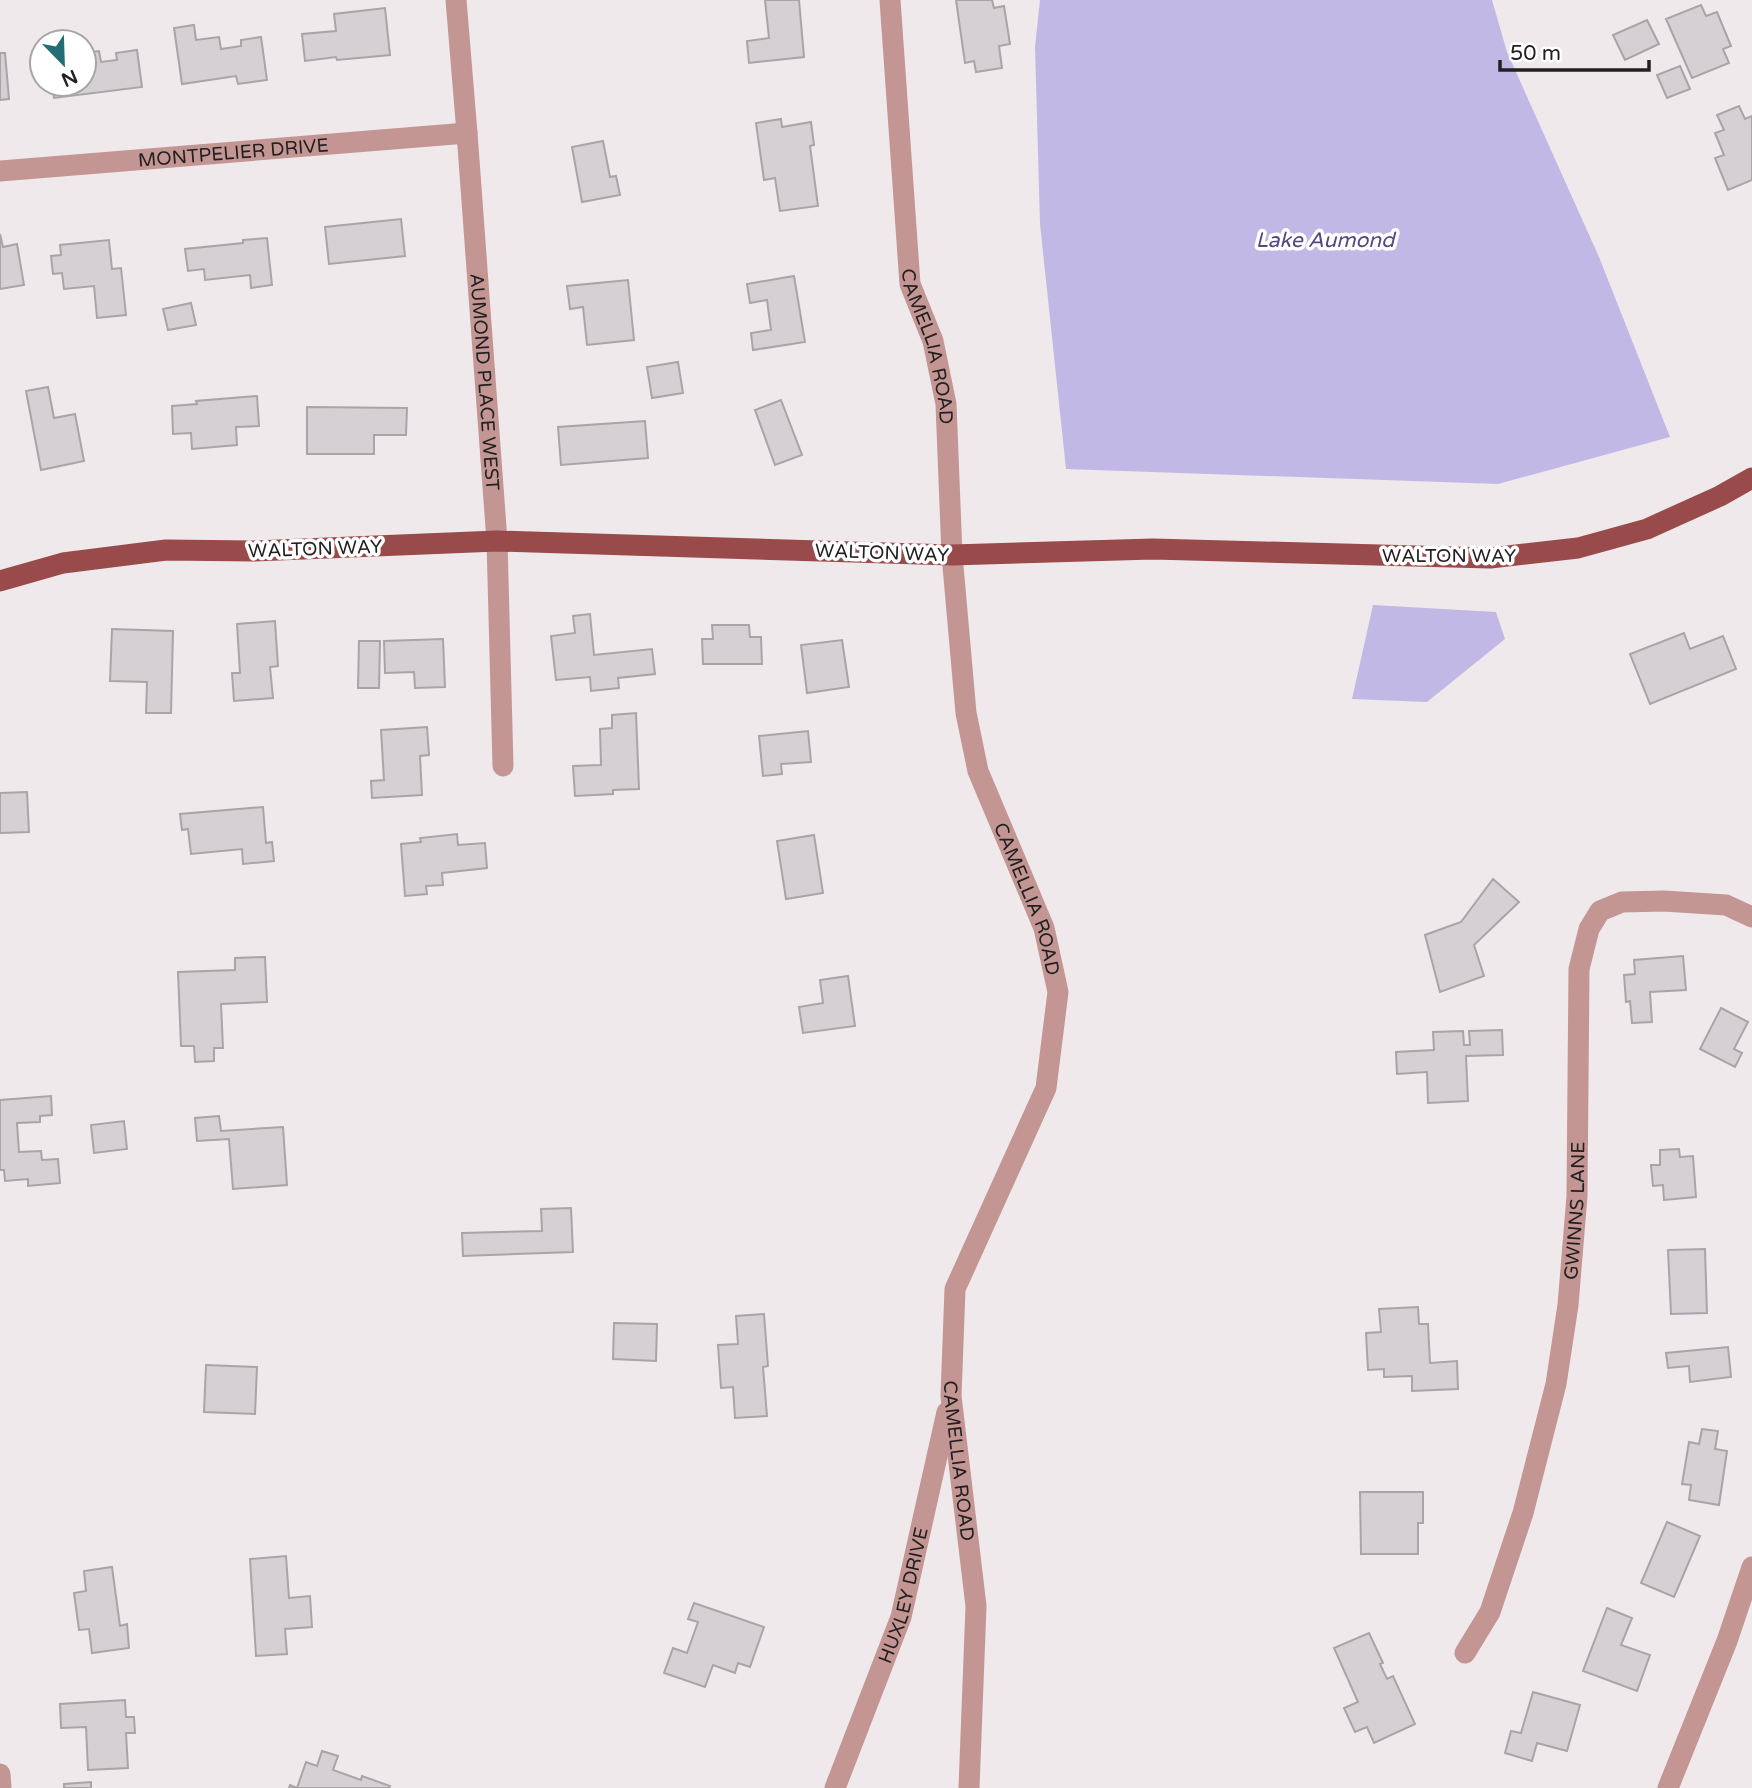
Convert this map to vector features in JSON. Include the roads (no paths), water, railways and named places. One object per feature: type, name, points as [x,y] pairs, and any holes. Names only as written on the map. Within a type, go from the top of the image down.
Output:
[{"type":"main road","name":"WALTON WAY","points":[[0,581],[63,563],[166,550],[254,551],[496,541],[952,555],[1153,549],[1490,558],[1578,548],[1647,529],[1749,484]]},
{"type":"street","name":"AUMOND PLACE WEST","points":[[456,0],[496,541],[503,766]]},
{"type":"street","name":"CAMELLIA ROAD","points":[[890,0],[910,284],[933,341],[946,404],[952,555],[966,713],[978,771],[1044,928],[1058,992],[1046,1088],[955,1289],[951,1396],[976,1606],[969,1788]]},
{"type":"street","name":"MONTPELIER DRIVE","points":[[0,171],[467,134]]},
{"type":"street","name":"GWINNS LANE","points":[[1465,1653],[1490,1612],[1523,1513],[1556,1384],[1569,1305],[1577,1196],[1579,969],[1589,929],[1600,911],[1622,902],[1664,901],[1726,905],[1752,917]]},
{"type":"street","name":"HUXLEY DRIVE","points":[[835,1788],[901,1617],[951,1396]]},
{"type":"street","points":[[1668,1788],[1727,1641],[1752,1567]]},
{"type":"street","points":[[0,1774],[1,1788]]},
{"type":"water","name":"Lake Aumond","points":[[1040,0],[1492,0],[1507,52],[1599,257],[1670,437],[1498,484],[1066,469],[1040,224],[1035,47]]},
{"type":"water","points":[[1373,605],[1496,612],[1505,639],[1427,702],[1352,699]]}]
